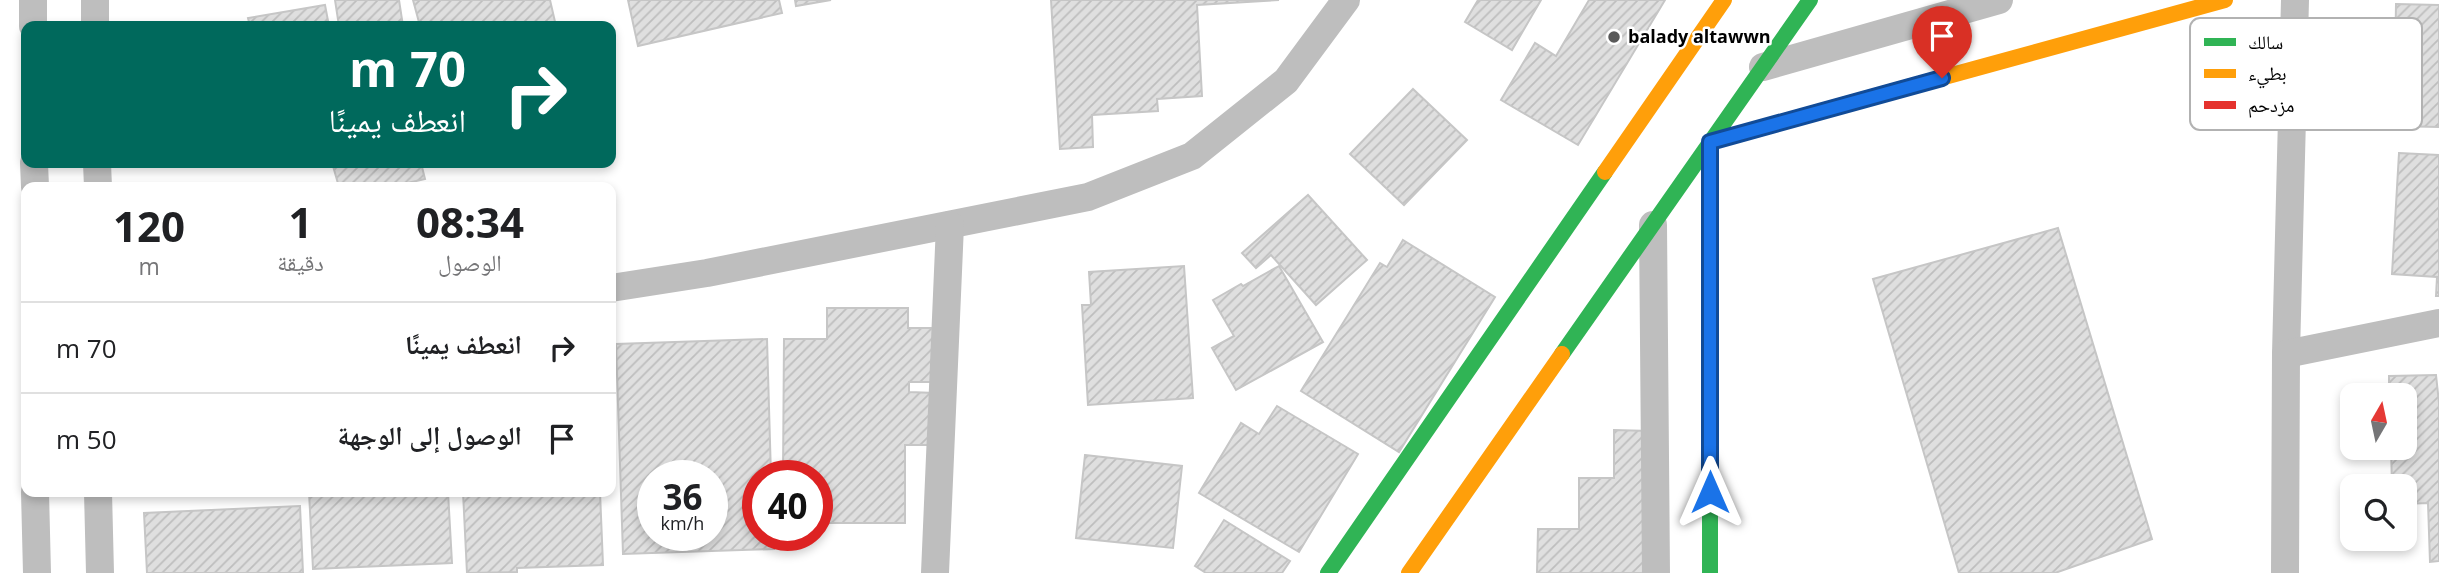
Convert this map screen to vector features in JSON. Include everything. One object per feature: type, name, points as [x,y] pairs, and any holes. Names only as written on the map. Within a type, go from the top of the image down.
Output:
[{"type":"street","points":[[33,0],[33,21]]},
{"type":"street","points":[[95,0],[95,21]]},
{"type":"street","points":[[616,287],[707,273],[1088,197],[1192,156],[1286,81],[1346,0]]},
{"type":"street","points":[[1328,573],[1724,0]]},
{"type":"street","points":[[1409,573],[1810,0]]},
{"type":"street","points":[[1763,67],[1999,0]]},
{"type":"street","points":[[1710,142],[2225,0]]},
{"type":"street","points":[[2295,0],[2295,18]]},
{"type":"street","points":[[2285,573],[2286,354],[2292,130]]},
{"type":"street","points":[[1710,142],[1710,573]]},
{"type":"street","points":[[935,573],[950,225]]},
{"type":"street","points":[[1653,225],[1656,573]]},
{"type":"street","points":[[2286,354],[2439,323]]},
{"type":"street","points":[[35,497],[37,573]]},
{"type":"street","points":[[98,497],[100,573]]},
{"type":"building","points":[[335,0],[399,0],[402,21],[338,21]]},
{"type":"building","points":[[413,0],[550,0],[555,21],[419,21]]},
{"type":"building","points":[[628,0],[779,0],[782,13],[638,46]]},
{"type":"building","points":[[795,0],[831,0],[796,6]]},
{"type":"building","points":[[1051,0],[1279,0],[1197,5],[1202,96],[1157,99],[1158,111],[1092,115],[1093,147],[1060,149]]},
{"type":"building","points":[[1478,0],[1541,0],[1512,50],[1465,22]]},
{"type":"building","points":[[1589,0],[1665,0],[1578,145],[1501,100],[1535,43],[1556,56]]},
{"type":"building","points":[[2396,4],[2439,5],[2439,127],[2422,127],[2422,18],[2396,18]]},
{"type":"building","points":[[325,5],[328,21],[249,21],[248,18]]},
{"type":"building","points":[[1413,89],[1467,140],[1404,205],[1350,154]]},
{"type":"building","points":[[2399,153],[2439,155],[2439,296],[2436,296],[2437,277],[2392,274]]},
{"type":"building","points":[[334,168],[422,168],[425,179],[412,182],[338,182]]},
{"type":"building","points":[[1308,195],[1367,260],[1316,305],[1271,255],[1256,268],[1242,253]]},
{"type":"building","points":[[2058,228],[2152,539],[2055,573],[1959,573],[1873,279]]},
{"type":"building","points":[[1403,240],[1495,297],[1399,452],[1301,391],[1380,263],[1387,267]]},
{"type":"building","points":[[1184,266],[1193,398],[1088,405],[1082,305],[1091,305],[1089,272]]},
{"type":"building","points":[[1279,266],[1323,342],[1236,390],[1212,348],[1234,336],[1213,300]]},
{"type":"building","points":[[827,308],[908,308],[908,328],[935,328],[935,382],[909,382],[909,392],[935,393],[935,445],[905,445],[905,523],[833,523],[833,460],[783,460],[784,339],[827,339]]},
{"type":"building","points":[[767,339],[771,460],[742,460],[742,550],[728,551],[728,460],[637,460],[637,551],[714,551],[623,554],[616,344]]},
{"type":"building","points":[[2436,375],[2439,403],[2439,561],[2430,562],[2428,503],[2417,503],[2417,474],[2392,474],[2391,460],[2417,460],[2417,383],[2389,383],[2389,376]]},
{"type":"building","points":[[1277,406],[1358,454],[1299,552],[1199,493],[1241,423],[1259,434]]},
{"type":"building","points":[[1614,430],[1650,431],[1648,573],[1537,573],[1538,529],[1579,529],[1579,478],[1614,478]]},
{"type":"building","points":[[1085,455],[1182,466],[1173,548],[1076,538]]},
{"type":"building","points":[[309,497],[448,497],[452,563],[313,569]]},
{"type":"building","points":[[463,497],[600,497],[603,565],[467,573]]},
{"type":"building","points":[[300,506],[303,573],[147,573],[144,513]]},
{"type":"building","points":[[1224,520],[1290,561],[1282,573],[1206,573],[1195,566]]},
{"type":"traffic: fast","points":[[1562,354],[1810,0]]},
{"type":"traffic: fast","points":[[1328,573],[1605,172]]},
{"type":"traffic: fast","points":[[1710,261],[1710,573]]},
{"type":"traffic: slow","points":[[1605,172],[1724,0]]},
{"type":"traffic: slow","points":[[1919,84],[2225,0]]},
{"type":"traffic: slow","points":[[1409,573],[1562,354]]},
{"type":"traffic: jam","points":[[1710,261],[1710,142],[1919,84]]},
{"type":"place","name":"balady altawwn","points":[[1614,37]]},
{"type":"route","points":[[1710,492],[1710,142],[1942,78]]}]
